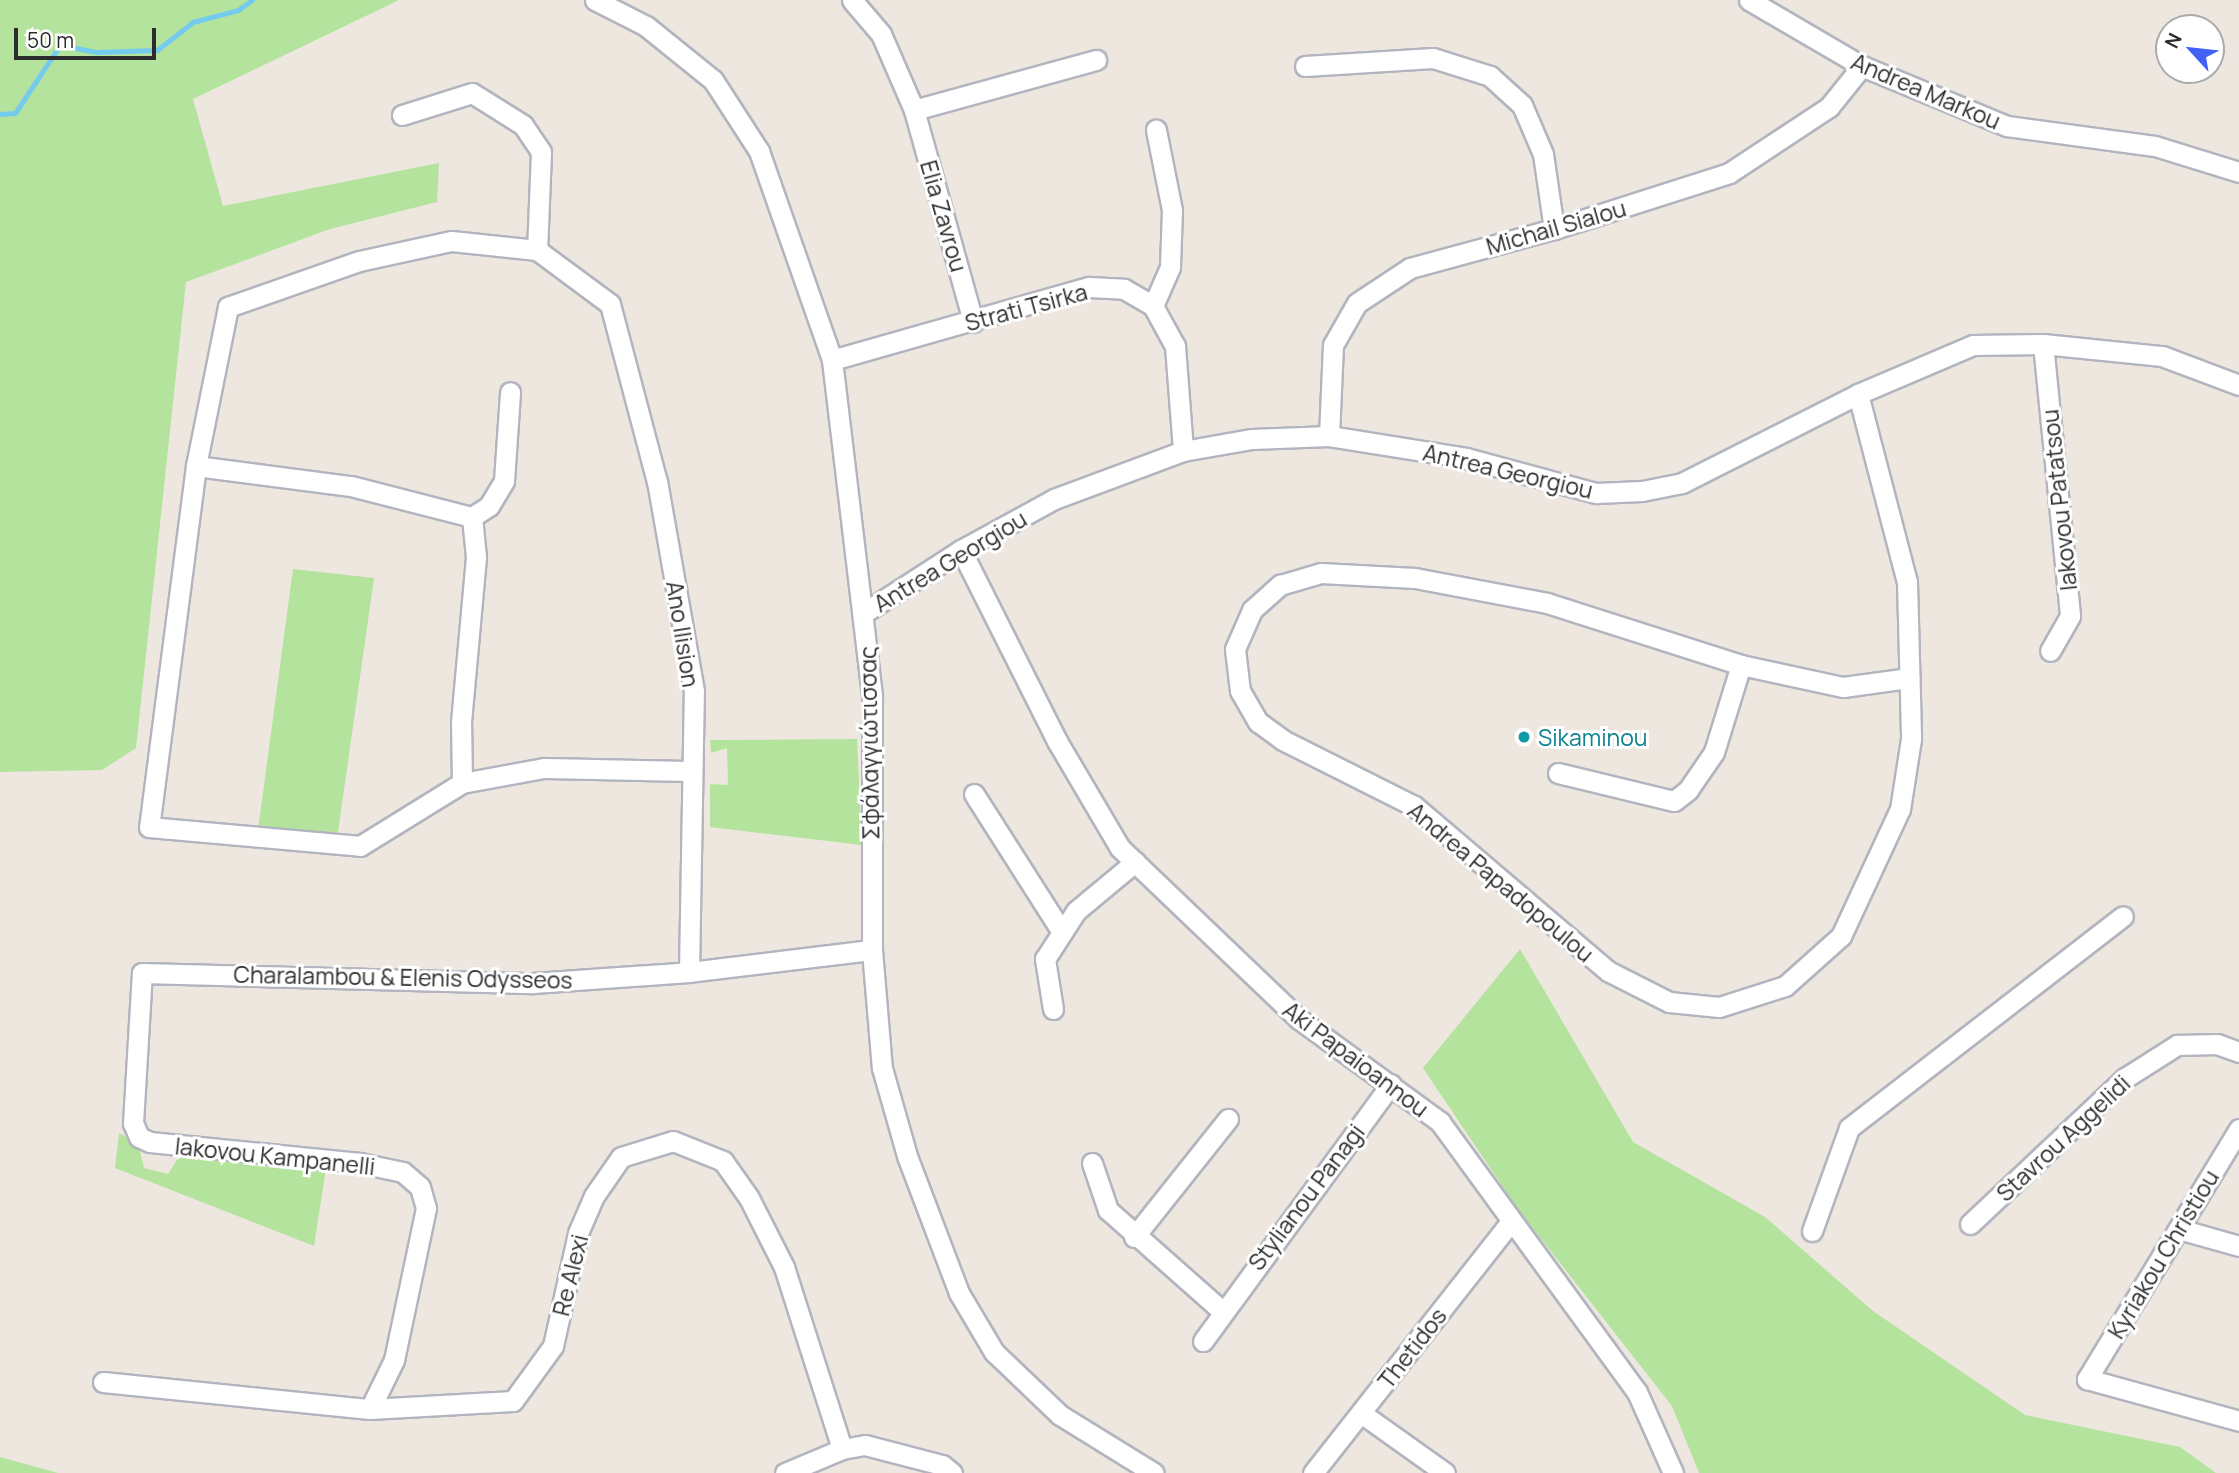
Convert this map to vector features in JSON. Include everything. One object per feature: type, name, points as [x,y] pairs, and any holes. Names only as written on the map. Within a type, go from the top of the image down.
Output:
[{"type":"street","name":"Σφάλαγγιώτισσας","points":[[596,0],[646,26],[713,80],[759,151],[832,360],[865,612],[872,696],[872,950],[882,1068],[907,1156],[959,1293],[994,1352],[1060,1415],[1154,1473]]},
{"type":"street","name":"Elia Zavrou","points":[[852,0],[881,34],[915,110],[973,322]]},
{"type":"street","name":"Andrea Markou","points":[[1749,0],[1862,66],[2007,126],[2155,146],[2239,172]]},
{"type":"street","points":[[1305,66],[1433,58],[1490,76],[1522,105],[1543,154],[1554,229]]},
{"type":"street","points":[[915,110],[1096,60]]},
{"type":"street","name":"Michail Sialou","points":[[1329,436],[1333,345],[1357,303],[1410,268],[1554,229],[1729,173],[1829,107],[1862,66]]},
{"type":"street","points":[[402,116],[472,93],[523,125],[541,152],[537,250],[451,241],[359,261],[228,307],[196,466],[149,828],[360,846],[461,783],[544,768],[690,771]]},
{"type":"street","points":[[1156,130],[1172,210],[1170,267],[1153,306],[1175,346],[1183,451]]},
{"type":"street","name":"Ano Ilision","points":[[537,250],[610,304],[657,482],[694,691],[690,771],[689,972]]},
{"type":"street","name":"Strati Tsirka","points":[[832,360],[1089,287],[1124,289],[1153,306]]},
{"type":"street","name":"Antrea Georgiou","points":[[865,612],[961,550],[1054,499],[1183,451],[1252,439],[1329,436],[1466,457],[1596,493],[1642,491],[1682,483],[1858,394],[1973,345],[2043,344],[2162,356],[2239,385]]},
{"type":"street","name":"Iakovou Patatsou","points":[[2043,344],[2070,616],[2050,651]]},
{"type":"street","points":[[196,466],[351,486],[472,517],[489,506],[504,481],[510,392]]},
{"type":"street","name":"Andrea Papadopoulou","points":[[1858,394],[1907,582],[1911,739],[1900,809],[1841,936],[1785,986],[1719,1007],[1669,1002],[1608,971],[1414,806],[1283,740],[1258,722],[1240,691],[1235,649],[1252,610],[1280,585],[1321,573],[1415,578],[1547,603],[1741,665],[1843,687],[1909,678]]},
{"type":"street","points":[[461,783],[461,722],[477,557],[472,517]]},
{"type":"street","name":"Aki Papaioannou","points":[[961,550],[1057,740],[1120,848],[1299,1020],[1440,1122],[1510,1223],[1637,1392],[1673,1473]]},
{"type":"street","points":[[1558,773],[1674,801],[1688,790],[1714,752],[1741,665]]},
{"type":"street","points":[[974,794],[1062,932]]},
{"type":"street","points":[[1054,1009],[1045,959],[1076,911],[1135,862]]},
{"type":"street","points":[[1812,1231],[1849,1128],[2123,916]]},
{"type":"street","name":"Charalambou & Elenis Odysseos","points":[[144,1140],[133,1123],[142,973],[533,983],[689,972],[872,950]]},
{"type":"street","name":"Stavrou Aggelidi","points":[[1970,1224],[2136,1071],[2177,1045],[2217,1044],[2239,1052]]},
{"type":"street","name":"Stylianou Panagi","points":[[1203,1341],[1222,1310],[1391,1084]]},
{"type":"street","points":[[1135,1237],[1228,1119]]},
{"type":"street","name":"Kyriakou Christiou","points":[[2239,1129],[2087,1379],[2239,1421]]},
{"type":"street","name":"Iakovou Kampanelli","points":[[144,1140],[360,1163],[403,1172],[420,1187],[426,1208],[394,1360],[370,1409]]},
{"type":"street","name":"Re Alexi","points":[[103,1382],[370,1409],[513,1401],[553,1346],[578,1233],[594,1196],[621,1157],[673,1141],[723,1161],[749,1198],[784,1267],[842,1449]]},
{"type":"street","points":[[1092,1163],[1108,1210],[1135,1237],[1222,1310]]},
{"type":"street","name":"Thetidos","points":[[1312,1473],[1510,1223]]},
{"type":"street","points":[[2179,1229],[2239,1247]]},
{"type":"street","points":[[1361,1413],[1445,1473]]},
{"type":"street","points":[[785,1473],[842,1449],[865,1445],[942,1465],[952,1473]]},
{"type":"green space","points":[[0,0],[399,0],[193,99],[223,206],[439,163],[437,202],[330,229],[186,282],[136,748],[102,770],[0,772]]},
{"type":"green space","points":[[293,569],[374,578],[338,832],[258,830]]},
{"type":"green space","points":[[857,739],[862,845],[710,827],[710,784],[728,785],[727,748],[711,753],[710,740]]},
{"type":"green space","points":[[1520,949],[1633,1142],[1765,1217],[1873,1311],[2025,1415],[2180,1447],[2216,1473],[1699,1473],[1672,1406],[1517,1208],[1423,1068]]},
{"type":"green space","points":[[119,1133],[138,1143],[144,1168],[168,1174],[177,1160],[189,1154],[268,1157],[275,1167],[308,1170],[315,1163],[326,1168],[314,1246],[115,1168]]},
{"type":"green space","points":[[0,1457],[58,1473],[0,1473]]},
{"type":"waterway","points":[[0,114],[15,113],[60,45],[97,52],[157,50],[193,22],[238,10],[252,0]]},
{"type":"place","name":"Sikaminou","points":[[1524,737]]}]
